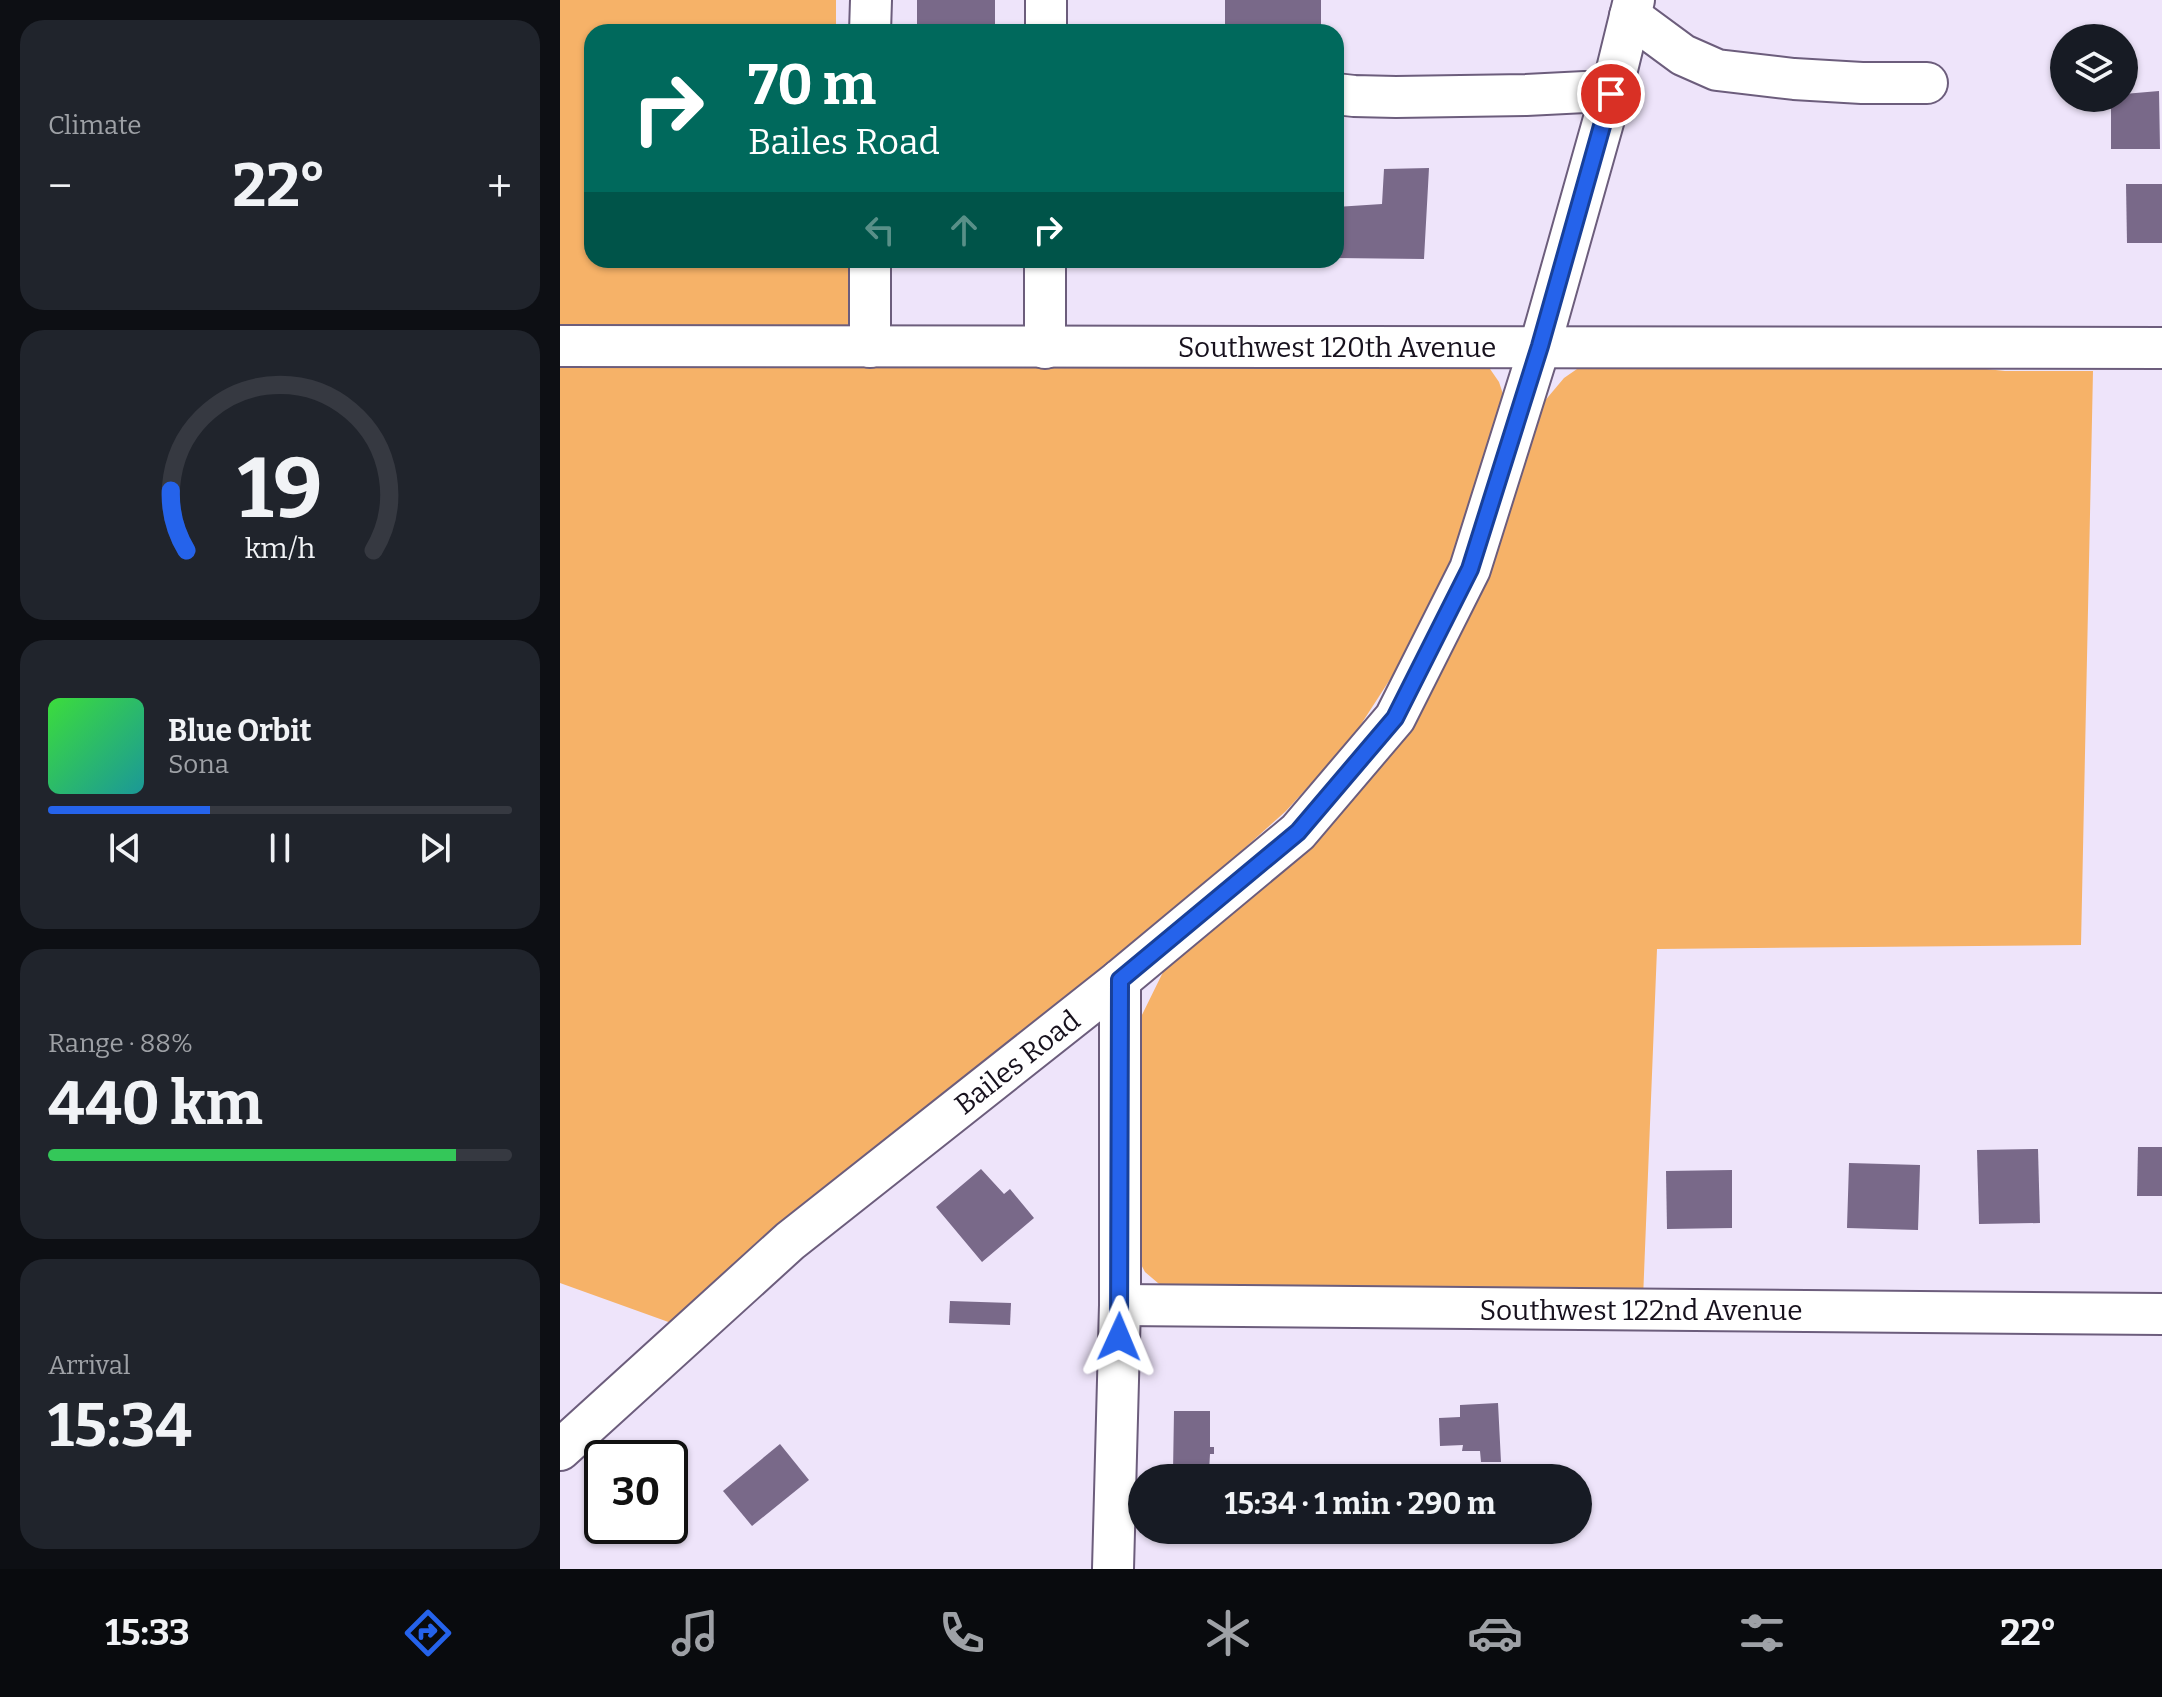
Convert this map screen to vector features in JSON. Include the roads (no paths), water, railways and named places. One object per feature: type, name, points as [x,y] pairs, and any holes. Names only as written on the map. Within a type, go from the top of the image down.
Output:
[{"type":"street","points":[[870,24],[871,0]]},
{"type":"street","points":[[1046,0],[1046,24]]},
{"type":"street","points":[[1632,8],[1683,55],[1717,70],[1794,79],[1927,83]]},
{"type":"street","name":"Bailes Road","points":[[560,1450],[790,1241],[1120,980],[1298,832],[1395,718],[1470,569],[1540,346],[1632,8]]},
{"type":"street","points":[[1344,95],[1611,94]]},
{"type":"street","points":[[870,268],[870,347]]},
{"type":"street","points":[[1045,268],[1045,348]]},
{"type":"street","name":"Southwest 120th Avenue","points":[[560,346],[2162,348]]},
{"type":"street","points":[[1113,1569],[1120,1305],[1120,980]]},
{"type":"street","name":"Southwest 122nd Avenue","points":[[1120,1305],[2162,1314]]}]
